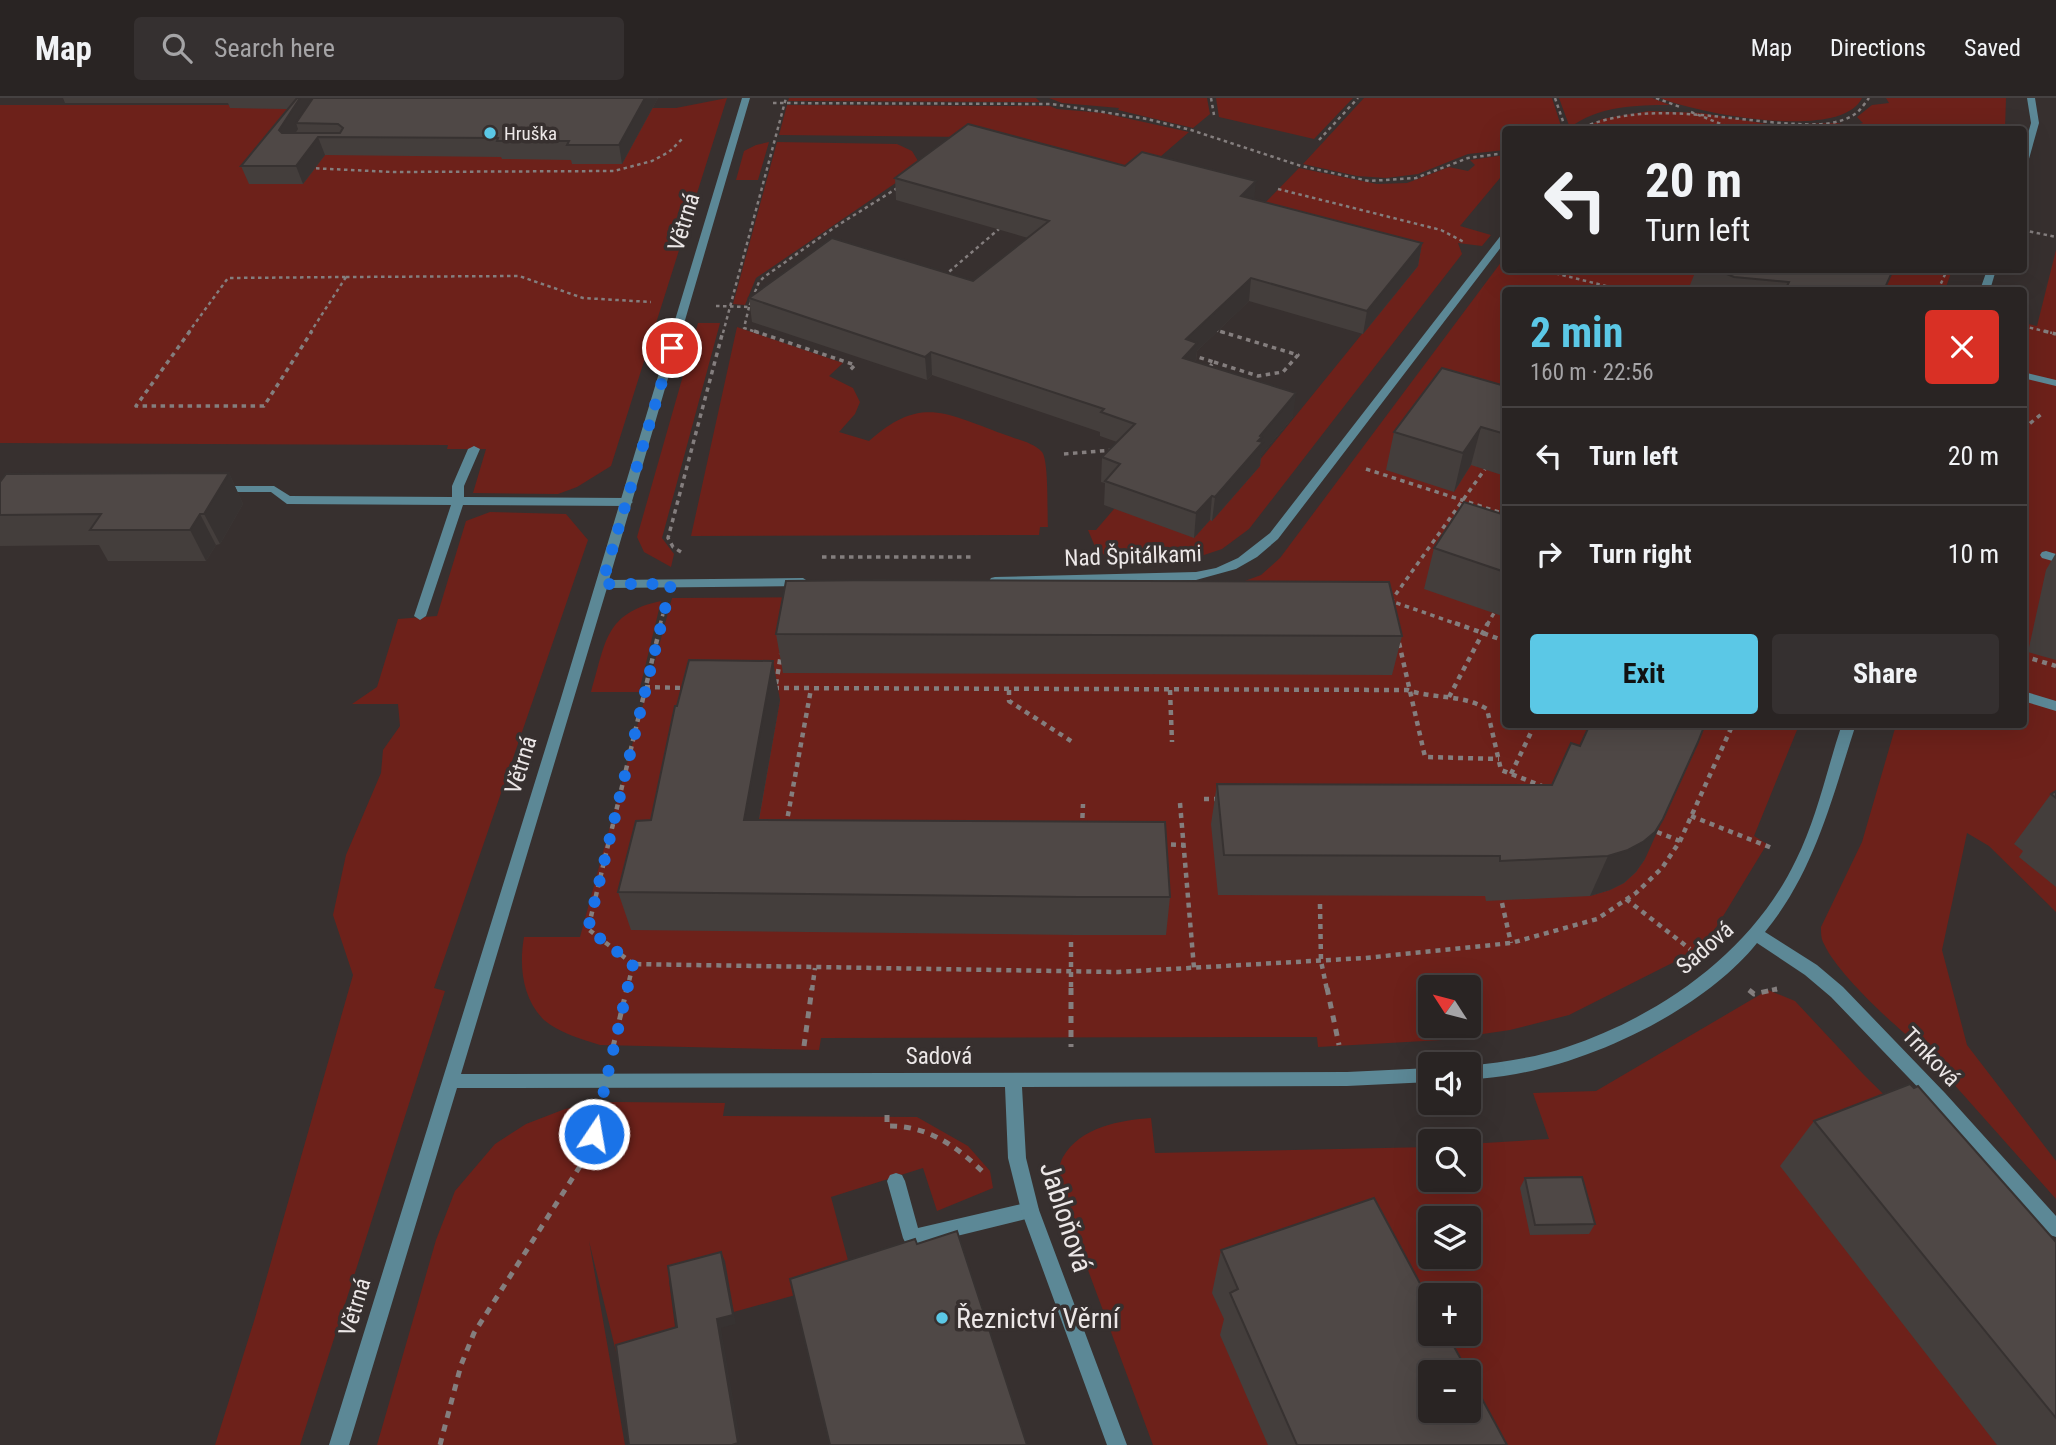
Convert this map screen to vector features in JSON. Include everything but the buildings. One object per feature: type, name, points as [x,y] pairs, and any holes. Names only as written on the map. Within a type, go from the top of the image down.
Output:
[{"type":"street","points":[[2027,152],[2035,123],[2031,98]]},
{"type":"street","name":"Větrná","points":[[339,1445],[602,584],[745,100]]},
{"type":"street","name":"Nad Špitálkami","points":[[975,581],[1181,578],[1226,570],[1257,553],[1274,536],[1335,459],[1502,240]]},
{"type":"street","points":[[2027,375],[2056,383]]},
{"type":"street","points":[[420,616],[458,501],[458,486],[474,449]]},
{"type":"street","points":[[205,489],[274,489],[287,500],[626,502]]},
{"type":"street","points":[[602,584],[813,582]]},
{"type":"street","points":[[2027,696],[2056,706]]},
{"type":"street","name":"Sadová","points":[[1481,1071],[1516,1066],[1600,1043],[1632,1028],[1680,999],[1719,970],[1756,934],[1785,893],[1803,861],[1848,728]]},
{"type":"street","name":"Trnková","points":[[1756,934],[1811,970],[1837,992],[1939,1098],[2056,1230]]},
{"type":"street","name":"Sadová","points":[[449,1082],[605,1079],[1347,1079],[1418,1076]]},
{"type":"street","name":"Jabloňová","points":[[1013,1079],[1017,1158],[1030,1210],[1117,1445]]},
{"type":"street","points":[[896,1181],[912,1238],[1030,1210]]},
{"type":"path","points":[[1042,98],[1052,104]]},
{"type":"path","points":[[1212,98],[1214,115]]},
{"type":"path","points":[[1319,140],[1358,98]]},
{"type":"path","points":[[1555,98],[1565,126]]},
{"type":"path","points":[[1656,98],[1726,126]]},
{"type":"path","points":[[1582,126],[1589,121],[1613,114],[1683,109],[1761,123],[1812,124],[1844,119],[1857,113],[1869,98]]},
{"type":"path","points":[[745,100],[1052,104],[1147,119],[1191,130],[1301,166],[1369,181],[1416,178],[1468,158],[1502,153]]},
{"type":"path","points":[[690,554],[673,547],[668,538],[785,100]]},
{"type":"path","points":[[296,167],[393,172],[614,172],[633,169],[664,156],[672,152],[683,138]]},
{"type":"path","points":[[848,372],[855,365],[744,328],[749,307],[759,282],[764,277],[817,239],[902,185]]},
{"type":"path","points":[[1278,188],[1441,230],[1461,239],[1468,250]]},
{"type":"path","points":[[957,280],[944,276],[999,229]]},
{"type":"path","points":[[2027,231],[2056,237]]},
{"type":"path","points":[[817,239],[830,243]]},
{"type":"path","points":[[1554,273],[1610,287]]},
{"type":"path","points":[[346,277],[264,406],[136,406],[228,278],[519,275],[583,298],[749,307]]},
{"type":"path","points":[[764,277],[777,281]]},
{"type":"path","points":[[1217,322],[1224,333]]},
{"type":"path","points":[[2027,327],[2056,334]]},
{"type":"path","points":[[1190,354],[1258,376],[1283,372],[1298,355],[1210,329]]},
{"type":"path","points":[[1205,372],[1214,362]]},
{"type":"path","points":[[2027,426],[2046,410]]},
{"type":"path","points":[[1064,454],[1119,450]]},
{"type":"path","points":[[1335,459],[1502,513]]},
{"type":"path","points":[[1394,613],[1391,601],[1485,469]]},
{"type":"path","points":[[682,552],[671,584],[645,687],[588,929],[633,964],[1118,972],[1321,961],[1511,943],[1597,919],[1626,900],[1662,868],[1680,841],[1731,728]]},
{"type":"path","points":[[820,557],[985,557]]},
{"type":"path","points":[[1378,600],[1391,601],[1502,640]]},
{"type":"path","points":[[1449,697],[1493,613]]},
{"type":"path","points":[[1398,639],[1407,690],[1425,757],[1499,759]]},
{"type":"path","points":[[775,688],[781,651]]},
{"type":"path","points":[[2027,657],[2056,666]]},
{"type":"path","points":[[645,687],[697,688]]},
{"type":"path","points":[[762,688],[1407,690],[1423,696],[1471,698],[1487,709],[1502,770],[1552,791]]},
{"type":"path","points":[[786,828],[811,689]]},
{"type":"path","points":[[1009,690],[1009,701],[1074,743]]},
{"type":"path","points":[[1170,691],[1172,742]]},
{"type":"path","points":[[1511,774],[1533,728]]},
{"type":"path","points":[[1204,799],[1231,799]]},
{"type":"path","points":[[1180,803],[1194,968]]},
{"type":"path","points":[[1082,831],[1083,804]]},
{"type":"path","points":[[1691,816],[1803,861]]},
{"type":"path","points":[[1657,832],[1680,841]]},
{"type":"path","points":[[1158,844],[1184,845]]},
{"type":"path","points":[[1626,900],[1754,994],[1779,988],[1788,991]]},
{"type":"path","points":[[1502,903],[1511,943]]},
{"type":"path","points":[[1320,904],[1321,961],[1347,1079]]},
{"type":"path","points":[[1071,942],[1071,1079]]},
{"type":"path","points":[[440,1445],[461,1365],[474,1333],[584,1160],[594,1134],[633,964]]},
{"type":"path","points":[[799,1079],[815,968]]},
{"type":"shaded area","points":[[605,98],[599,108],[676,108],[727,98],[611,466],[577,487],[558,494],[473,493],[486,449],[447,449],[448,445],[0,443],[0,105],[310,105]]},
{"type":"shaded area","points":[[789,98],[1036,98],[1040,102],[788,101]]},
{"type":"shaded area","points":[[1049,98],[1207,98],[1210,114],[1193,128],[1118,110],[1119,108],[1062,103]]},
{"type":"shaded area","points":[[1216,98],[1353,98],[1314,139],[1219,117]]},
{"type":"shaded area","points":[[1364,98],[1552,98],[1561,126],[1502,126],[1502,150],[1468,154],[1418,174],[1386,178],[1357,176],[1303,164]]},
{"type":"shaded area","points":[[1559,98],[1652,98],[1670,105],[1617,108],[1592,115],[1569,126]]},
{"type":"shaded area","points":[[1660,98],[1862,98],[1849,111],[1827,119],[1798,121],[1767,120],[1704,111]]},
{"type":"shaded area","points":[[1886,98],[2006,98],[2005,126],[1852,126],[1863,123],[1857,117],[1872,105],[1889,103]]},
{"type":"shaded area","points":[[787,105],[1050,106],[1103,113],[1189,132],[1124,188],[969,137],[779,135]]},
{"type":"shaded area","points":[[1649,111],[1701,113],[1773,125],[1837,123],[1852,126],[1589,126],[1602,119]]},
{"type":"shaded area","points":[[769,142],[758,180],[736,180],[744,151]]},
{"type":"shaded area","points":[[777,142],[897,144],[912,151],[918,161],[925,163],[756,278],[745,305],[733,304]]},
{"type":"shaded area","points":[[1502,155],[1502,176],[1460,226],[1491,235],[1482,246],[1458,243],[1462,254],[1249,529],[1222,549],[1195,558],[1111,559],[1096,549],[1088,530],[1096,530],[1114,509],[1259,461],[1417,266],[1263,205],[1299,168],[1377,184],[1407,183],[1449,167],[1468,171],[1475,165],[1470,160]]},
{"type":"shaded area","points":[[2056,250],[2056,912],[1989,846],[1967,833],[1942,950],[1967,1045],[2056,1161],[2056,1199],[1919,1045],[1853,983],[1824,944],[1821,927],[1862,842],[1895,728],[2027,728],[2027,324],[2037,326]]},
{"type":"shaded area","points":[[1502,261],[1502,273],[1951,273],[1946,287],[1502,287],[1502,728],[1798,728],[1754,836],[1767,844],[1714,931],[1686,956],[1569,1015],[1481,1034],[1481,975],[1418,975],[1418,1038],[1456,1038],[1318,1047],[1317,1037],[821,1038],[819,1050],[600,1045],[557,1029],[537,1012],[527,992],[522,970],[524,937],[580,937],[672,598],[1128,595],[1223,589],[1261,575],[1280,558]]},
{"type":"shaded area","points":[[698,323],[720,323],[662,538],[674,554],[671,567],[644,552],[637,537]]},
{"type":"shaded area","points":[[737,327],[843,363],[829,376],[853,388],[860,402],[855,414],[839,432],[869,441],[904,418],[934,412],[965,420],[1034,446],[1042,452],[1046,466],[1048,527],[1040,527],[1039,535],[691,536]]},
{"type":"shaded area","points":[[490,512],[566,514],[588,540],[434,988],[445,991],[300,1445],[215,1445],[255,1318],[353,975],[333,915],[346,855],[381,773],[383,750],[400,726],[398,704],[352,704],[377,687],[398,619],[437,616],[466,521]]},
{"type":"shaded area","points":[[661,601],[639,692],[591,692],[605,645],[618,622],[642,606]]},
{"type":"shaded area","points":[[1768,990],[1795,1001],[1864,1075],[1938,1148],[2056,1445],[1153,1445],[1056,1184],[1063,1157],[1070,1147],[1090,1132],[1102,1127],[1151,1118],[1155,1153],[1418,1147],[1418,1192],[1481,1192],[1481,1143],[1549,1139],[1533,1093],[1596,1091]]},
{"type":"shaded area","points":[[590,1103],[725,1103],[723,1116],[917,1117],[968,1146],[990,1171],[993,1188],[937,1211],[923,1168],[831,1197],[853,1279],[730,1313],[721,1267],[669,1281],[677,1342],[618,1360],[589,1241],[625,1445],[377,1445],[436,1240],[455,1191],[495,1144],[526,1124],[565,1109]]},
{"type":"place","name":"Hruška","points":[[490,133]]},
{"type":"place","name":"Řeznictví Věrní","points":[[942,1318]]},
{"type":"route","points":[[594,1134],[633,964],[588,929],[671,584],[602,584],[672,348]]}]
